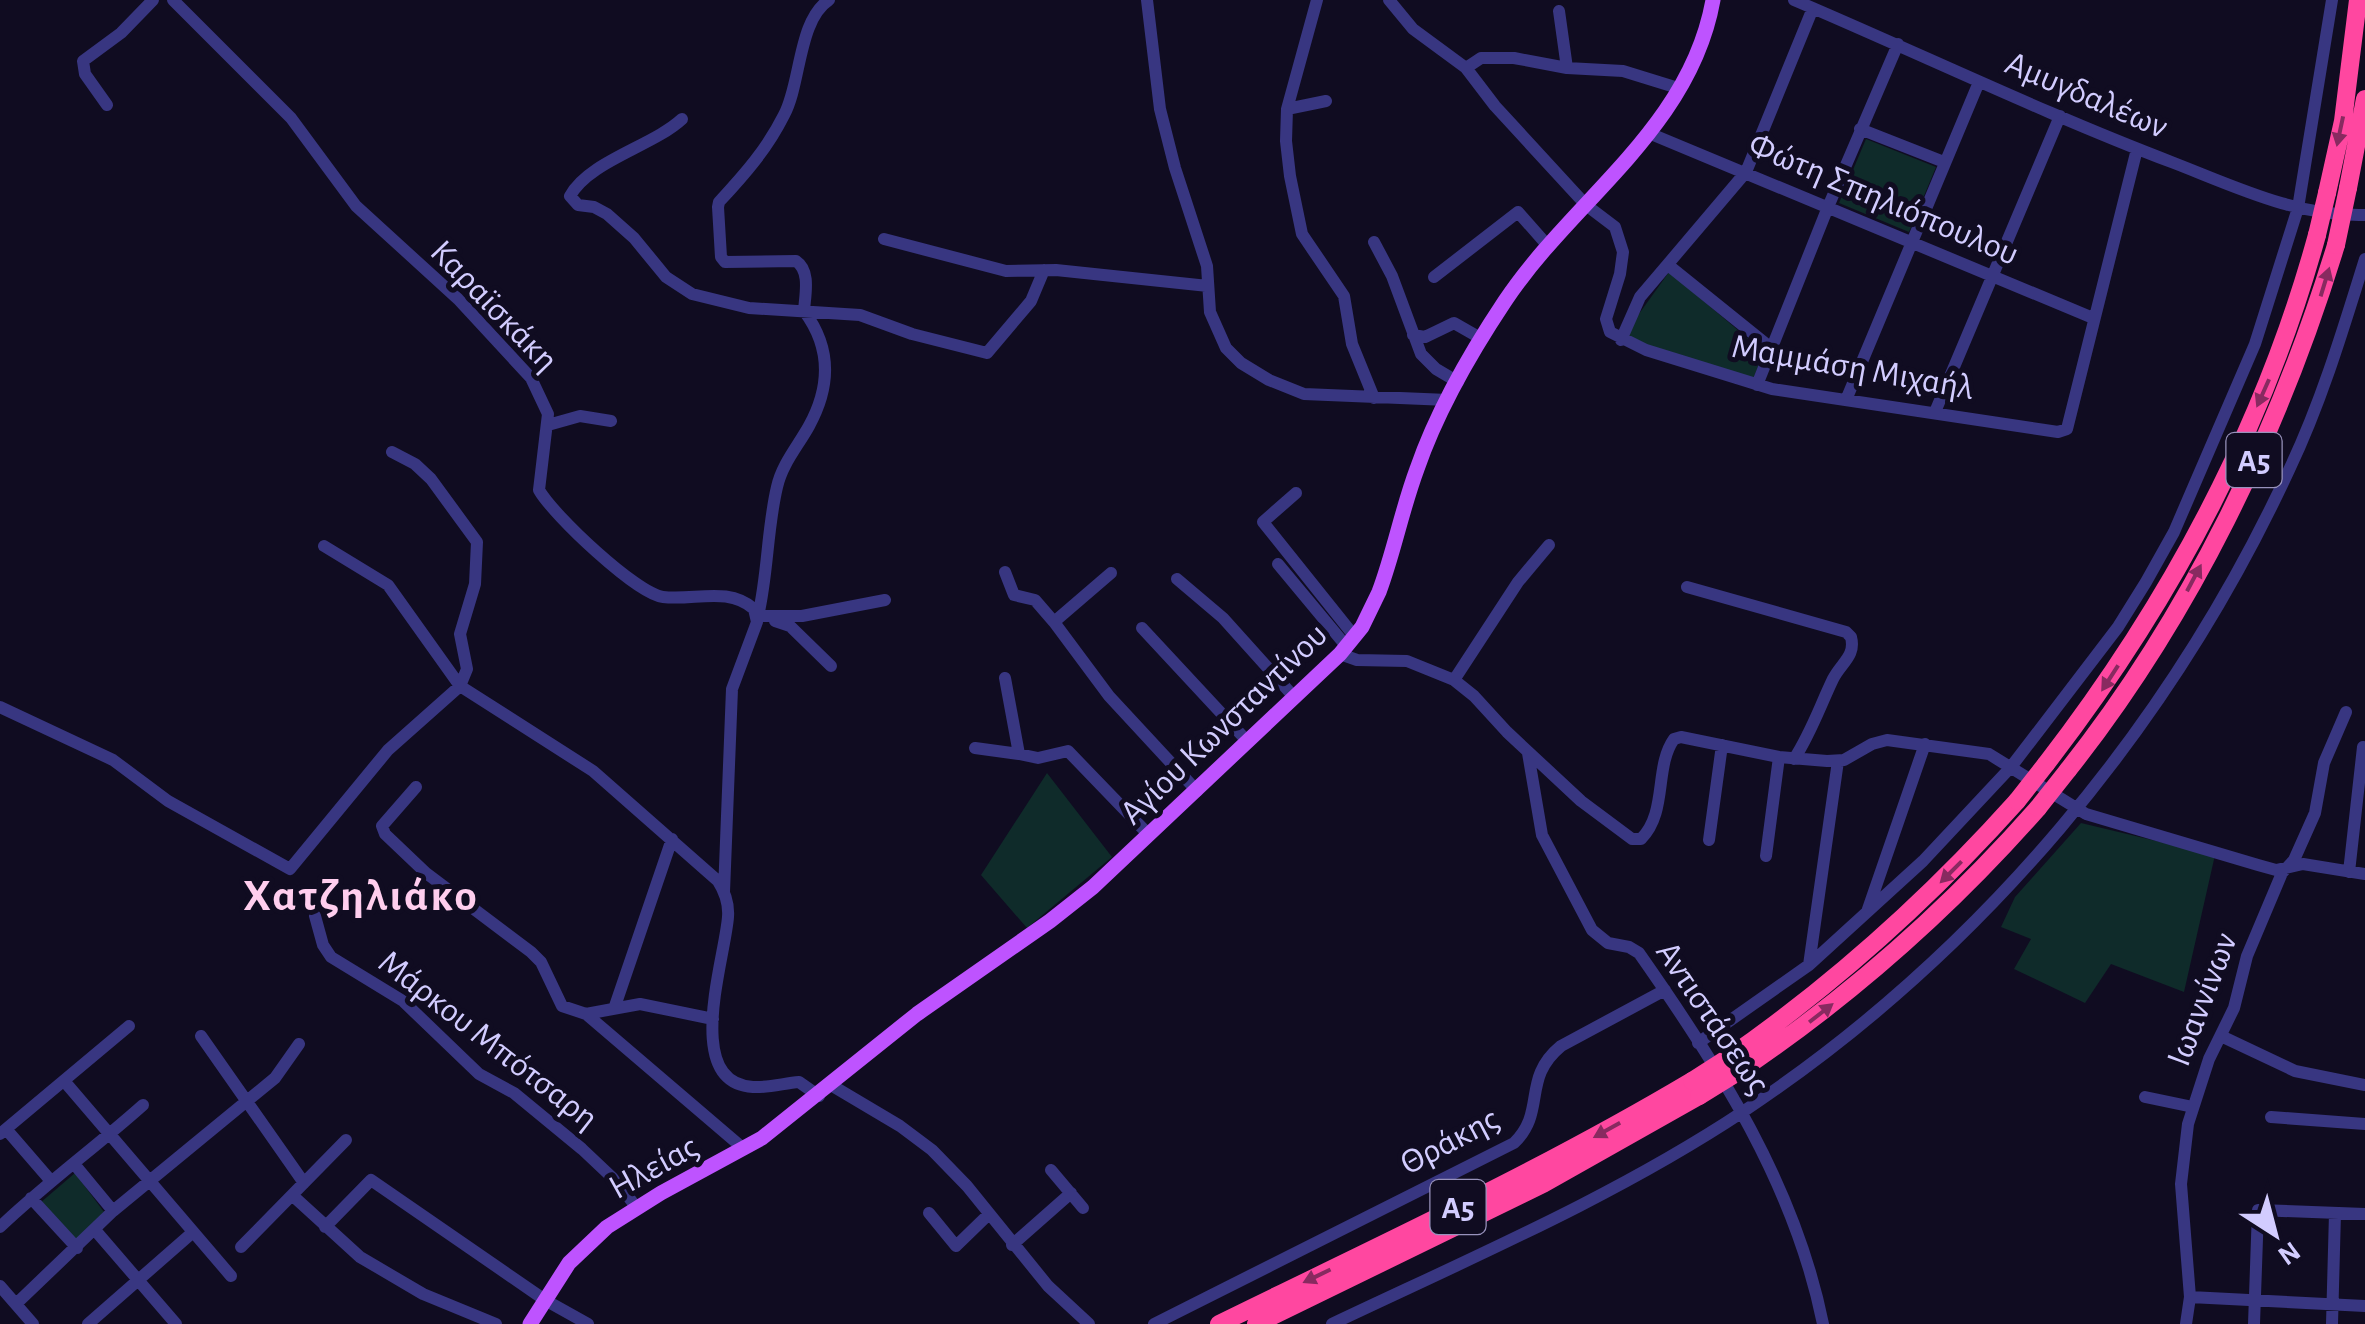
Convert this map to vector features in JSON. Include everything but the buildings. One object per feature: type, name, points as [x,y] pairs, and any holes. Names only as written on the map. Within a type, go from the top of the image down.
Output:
[{"type":"highway","name":"Α5","points":[[1736,1063],[1906,916],[2017,801],[2100,692],[2153,612],[2196,534],[2282,349],[2317,235],[2343,121],[2358,0]]},
{"type":"highway","name":"Α5","points":[[1256,1324],[1543,1184],[1820,1014],[1903,945],[1978,874],[2038,808],[2113,710],[2171,621],[2236,499],[2300,357],[2336,245],[2365,99]]},
{"type":"highway","name":"Α5","points":[[1219,1324],[1696,1089]]},
{"type":"main road","name":"Αγίου Κωνσταντίνου","points":[[825,1091],[917,1014],[1066,909],[1197,791],[1347,646],[1380,592],[1416,470],[1482,339],[1506,299],[1548,246],[1651,134],[1705,36],[1713,0]]},
{"type":"main road","name":"Ηλείας","points":[[530,1324],[585,1245],[636,1207],[744,1150],[825,1091]]},
{"type":"street","points":[[108,105],[84,74],[83,62],[136,20],[153,0]]},
{"type":"street","name":"Καραϊσκάκη","points":[[173,0],[291,118],[356,206],[458,299],[524,370],[546,404],[548,425],[539,490],[581,540],[658,597],[732,597],[748,603],[758,616],[790,626],[831,666]]},
{"type":"street","points":[[829,0],[816,13],[784,116],[758,160],[718,207],[725,262],[796,262],[803,266],[804,311],[819,332],[824,389],[810,424],[778,480],[758,616],[732,689],[724,892],[729,914],[711,1046],[717,1063],[734,1082],[752,1087],[799,1082],[825,1091],[920,1140],[960,1177],[1048,1286],[1089,1324]]},
{"type":"street","points":[[1147,0],[1160,109],[1204,254],[1208,302],[1216,331],[1226,348],[1280,386],[1304,394],[1448,400]]},
{"type":"street","points":[[1317,0],[1287,108],[1286,141],[1300,228],[1344,296],[1356,355],[1374,398]]},
{"type":"street","points":[[1389,0],[1413,28],[1466,68],[1494,106],[1586,205],[1610,222],[1622,243],[1620,274],[1607,326],[1620,340],[1634,306],[1746,172],[1812,8]]},
{"type":"street","name":"Αμυγδαλέων","points":[[1794,0],[2137,149],[2298,208],[2365,214]]},
{"type":"street","points":[[1698,1042],[1809,966],[1923,861],[2010,767],[2118,627],[2174,532],[2255,344],[2298,208],[2332,0]]},
{"type":"street","points":[[1559,12],[1566,68]]},
{"type":"street","points":[[1756,385],[1898,44]]},
{"type":"street","points":[[1466,68],[1482,58],[1514,58],[1566,68],[1624,71],[1678,88]]},
{"type":"street","points":[[1846,400],[1978,82]]},
{"type":"street","points":[[1287,108],[1326,101]]},
{"type":"street","points":[[1935,412],[2060,116]]},
{"type":"street","points":[[682,119],[577,186],[570,196],[572,202],[607,214],[634,238],[666,277],[692,294],[749,308],[860,314],[912,334],[987,353],[1031,301],[1044,270]]},
{"type":"street","points":[[1860,129],[1944,162]]},
{"type":"street","name":"Φώτη Σπηλιόπουλου","points":[[1651,134],[2093,318]]},
{"type":"street","points":[[2093,318],[2137,149]]},
{"type":"street","points":[[1434,277],[1518,212],[1548,246]]},
{"type":"street","points":[[884,239],[1006,271],[1044,270],[1208,286]]},
{"type":"street","points":[[1374,242],[1397,289],[1413,336],[1428,362],[1458,382]]},
{"type":"street","points":[[1332,1324],[1552,1219],[1743,1112],[1837,1045],[1946,952],[2018,878],[2138,727],[2223,599],[2290,468],[2338,347],[2365,259]]},
{"type":"street","points":[[1668,265],[1771,348]]},
{"type":"street","name":"Μαμμάση Μιχαήλ","points":[[1620,340],[1756,385],[2058,432],[2067,429],[2093,318]]},
{"type":"street","points":[[1413,336],[1431,335],[1454,323],[1482,339]]},
{"type":"street","points":[[548,425],[580,416],[611,422]]},
{"type":"street","points":[[0,707],[113,760],[168,801],[290,870],[388,750],[460,686],[466,669],[460,634],[476,584],[477,542],[431,479],[415,464],[392,452]]},
{"type":"street","points":[[1296,494],[1263,522],[1357,660],[1407,660],[1454,680],[1582,800],[1636,840],[1651,826],[1672,741],[1681,737],[1786,758],[1838,761],[1879,741],[1989,754],[2076,809],[2276,870],[2302,864],[2365,874]]},
{"type":"street","points":[[1454,680],[1518,582],[1550,545]]},
{"type":"street","points":[[324,546],[388,585],[460,686],[593,771],[709,872],[724,892]]},
{"type":"street","points":[[1278,564],[1347,646]]},
{"type":"street","points":[[1005,572],[1014,595],[1035,600],[1109,696],[1197,791]]},
{"type":"street","points":[[1054,622],[1111,573]]},
{"type":"street","points":[[1177,580],[1224,618],[1295,698]]},
{"type":"street","points":[[1688,588],[1851,636],[1852,651],[1835,675],[1819,716],[1786,758],[1766,856]]},
{"type":"street","points":[[758,616],[802,616],[885,600]]},
{"type":"street","points":[[1142,628],[1248,742]]},
{"type":"street","points":[[1005,678],[1019,754]]},
{"type":"street","name":"Ιωαννίνων","points":[[2186,1324],[2190,1298],[2181,1184],[2193,1108],[2234,1008],[2247,956],[2315,814],[2324,763],[2346,712]]},
{"type":"street","points":[[1866,914],[1926,744]]},
{"type":"street","points":[[1709,840],[1722,746]]},
{"type":"street","points":[[2349,872],[2363,747]]},
{"type":"street","points":[[975,748],[1038,758],[1063,750],[1070,752],[1149,835]]},
{"type":"street","name":"Αντιστάσεως","points":[[1528,751],[1542,835],[1592,930],[1608,943],[1639,952],[1743,1112],[1784,1192],[1823,1324]]},
{"type":"street","points":[[1809,966],[1838,761]]},
{"type":"street","points":[[416,787],[382,826],[385,834],[426,873],[531,952],[562,1006],[586,1014],[744,1150]]},
{"type":"street","points":[[614,1006],[672,839]]},
{"type":"street","name":"Μάρκου Μπότσαρη","points":[[315,916],[326,953],[404,1001],[475,1070],[514,1093],[582,1149],[636,1207]]},
{"type":"street","name":"Θράκης","points":[[1154,1324],[1514,1144],[1532,1119],[1536,1075],[1546,1058],[1560,1046],[1666,990]]},
{"type":"street","points":[[586,1014],[640,1004],[713,1020]]},
{"type":"street","points":[[51,1181],[3,1132],[129,1026]]},
{"type":"street","points":[[201,1036],[304,1183]]},
{"type":"street","points":[[2221,1036],[2295,1070],[2365,1085]]},
{"type":"street","points":[[16,1304],[112,1211],[283,1070],[299,1044]]},
{"type":"street","points":[[64,1082],[231,1276]]},
{"type":"street","points":[[2145,1097],[2193,1108]]},
{"type":"street","points":[[0,1227],[143,1105]]},
{"type":"street","points":[[2271,1117],[2365,1124]]},
{"type":"street","points":[[241,1247],[346,1140]]},
{"type":"street","points":[[75,1165],[112,1211]]},
{"type":"street","points":[[1050,1170],[1083,1208]]},
{"type":"street","points":[[325,1227],[371,1180],[545,1300],[588,1324]]},
{"type":"street","points":[[1012,1245],[1071,1192]]},
{"type":"street","points":[[292,1195],[360,1257],[424,1294],[496,1324]]},
{"type":"street","points":[[31,1198],[77,1248]]},
{"type":"street","points":[[2254,1324],[2258,1210],[2365,1214]]},
{"type":"street","points":[[929,1213],[956,1246],[989,1214]]},
{"type":"street","points":[[2332,1324],[2335,1213]]},
{"type":"street","points":[[96,1230],[176,1324]]},
{"type":"street","points":[[88,1324],[192,1233]]},
{"type":"street","points":[[0,1286],[33,1324]]},
{"type":"street","points":[[2190,1298],[2365,1306]]},
{"type":"green space","points":[[1866,139],[1936,167],[1909,232],[1839,203]]},
{"type":"green space","points":[[1669,272],[1764,352],[1753,379],[1621,339]]},
{"type":"green space","points":[[1047,773],[1112,857],[1027,928],[981,875]]},
{"type":"green space","points":[[2081,823],[2215,855],[2184,992],[2111,964],[2085,1003],[2014,969],[2031,939],[2001,927],[2015,897]]},
{"type":"green space","points":[[75,1173],[104,1212],[76,1244],[40,1203]]},
{"type":"district","name":"Χατζηλιάκο","points":[[361,894]]}]
